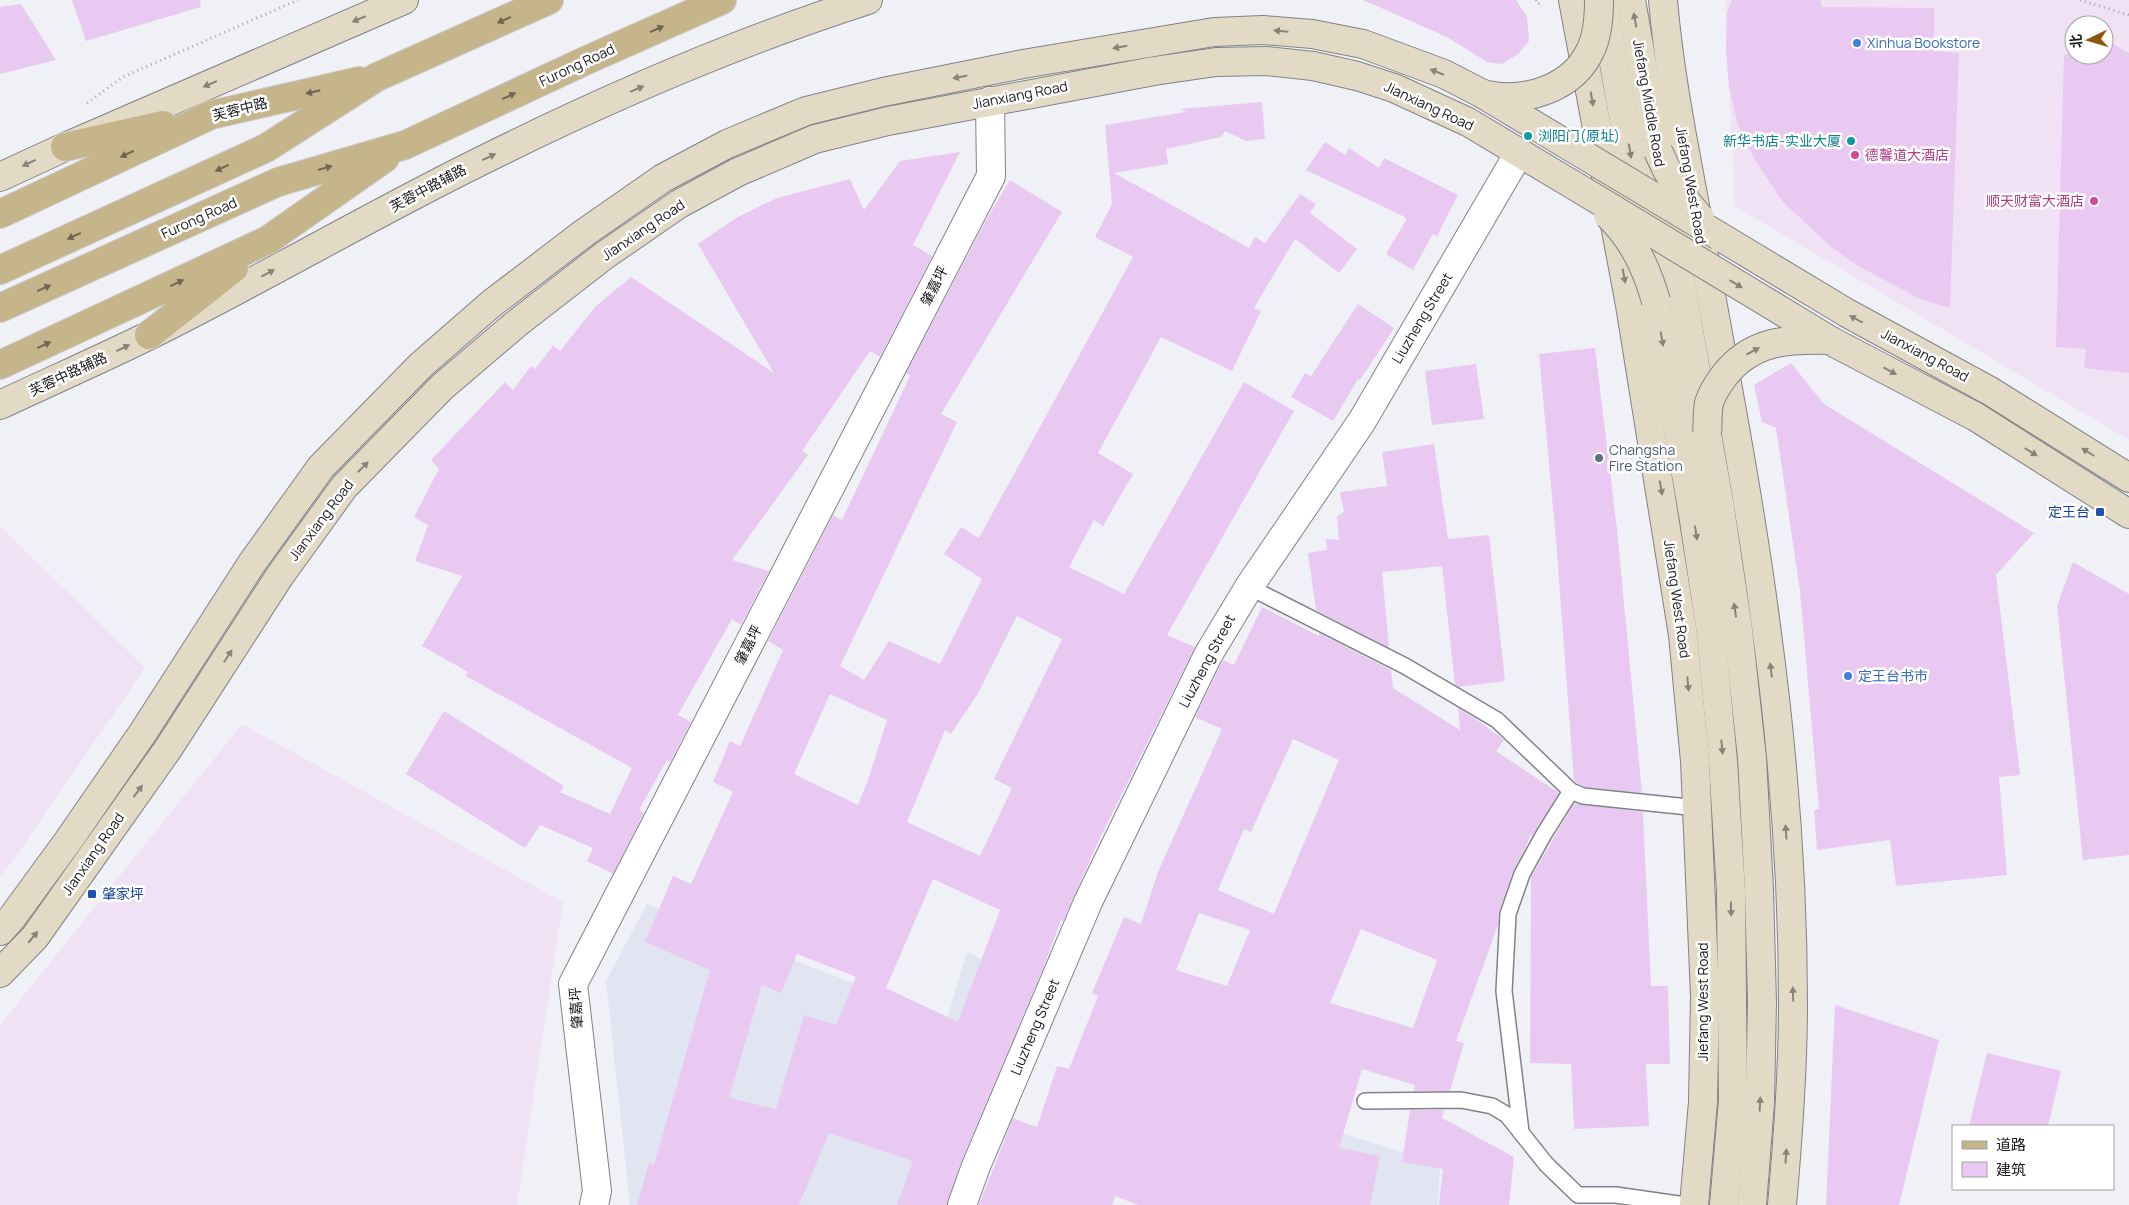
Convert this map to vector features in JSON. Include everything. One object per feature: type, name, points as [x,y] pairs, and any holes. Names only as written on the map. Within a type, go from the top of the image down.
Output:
[{"type":"main road","points":[[0,177],[404,0]]},
{"type":"main road","points":[[0,270],[266,148],[377,77],[549,0]]},
{"type":"main road","name":"Furong Road","points":[[0,308],[278,182],[405,145],[586,60],[722,0]]},
{"type":"main road","name":"芙蓉中路辅路","points":[[0,405],[149,336],[477,162],[605,102],[697,62],[827,13],[868,0]]},
{"type":"main road","name":"Jiefang West Road","points":[[1573,0],[1630,305],[1666,518],[1683,635],[1698,808],[1706,996],[1703,1102],[1694,1205]]},
{"type":"main road","points":[[1481,93],[1503,98],[1523,97],[1543,92],[1561,83],[1578,71],[1592,48],[1597,30],[1601,0]]},
{"type":"main road","name":"Jiefang Middle Road","points":[[1601,0],[1637,187]]},
{"type":"main road","name":"Jiefang Middle Road","points":[[1631,0],[1667,206]]},
{"type":"main road","name":"Jiefang West Road","points":[[1663,0],[1665,28],[1684,148],[1747,505],[1766,626],[1781,754],[1790,884],[1793,1004],[1790,1104],[1782,1205]]},
{"type":"main road","name":"Jianxiang Road","points":[[0,931],[11,920],[137,742],[252,563],[321,467],[421,365],[492,304],[584,232],[663,178],[727,144],[806,111],[883,92],[1023,64],[1214,32],[1263,30],[1312,34],[1363,44],[1444,74],[1481,93]]},
{"type":"main road","name":"Jianxiang Road","points":[[0,973],[35,937],[168,749],[279,577],[344,486],[442,387],[516,324],[605,256],[679,204],[738,172],[815,139],[888,121],[1154,71],[1216,62],[1267,61],[1313,66],[1357,76],[1394,88],[1468,122],[1575,186]]},
{"type":"main road","name":"芙蓉中路","points":[[0,214],[211,115],[377,77]]},
{"type":"main road","points":[[1481,93],[1719,236]]},
{"type":"main road","points":[[65,147],[211,115]]},
{"type":"main road","name":"Furong Road","points":[[0,365],[268,240],[405,145]]},
{"type":"main road","points":[[1658,151],[1676,189],[1687,204],[1719,236]]},
{"type":"main road","points":[[1575,186],[1831,340],[1976,417],[2129,514]]},
{"type":"main road","points":[[1575,186],[1622,228],[1644,266],[1656,301]]},
{"type":"main road","name":"Jiefang West Road","points":[[1637,187],[1696,532],[1710,632],[1723,761],[1730,891],[1733,1004],[1732,1100],[1724,1205]]},
{"type":"main road","name":"Jiefang West Road","points":[[1667,206],[1707,434],[1738,629],[1752,758],[1759,889],[1762,1002],[1760,1104],[1752,1205]]},
{"type":"main road","name":"Jianxiang Road","points":[[1719,236],[1846,314],[1990,390],[2129,478]]},
{"type":"main road","points":[[149,336],[268,240]]},
{"type":"main road","points":[[1707,434],[1709,404],[1716,386],[1745,355],[1762,346],[1782,342],[1802,339],[1831,340]]},
{"type":"street","name":"肇嘉坪","points":[[594,1205],[597,1191],[572,984],[991,176],[990,101]]},
{"type":"street","name":"Liuzheng Street","points":[[962,1205],[976,1166],[1088,902],[1208,655],[1249,587],[1362,421],[1520,153]]},
{"type":"lane","points":[[1249,587],[1405,666],[1498,720],[1571,791],[1591,798],[1698,808]]},
{"type":"lane","points":[[1521,1132],[1504,990],[1508,914],[1522,874],[1571,791]]},
{"type":"lane","points":[[1365,1101],[1468,1102],[1492,1106],[1507,1115],[1546,1164],[1578,1195],[1616,1195],[1685,1205]]},
{"type":"path","points":[[86,103],[123,77],[298,0]]},
{"type":"path","points":[[2080,0],[2129,15]]},
{"type":"shaded area","points":[[1725,0],[2129,0],[2129,440],[1735,206]]},
{"type":"shaded area","points":[[0,526],[145,668],[14,859],[0,876]]},
{"type":"shaded area","points":[[242,724],[563,902],[517,1205],[0,1205],[0,1025]]},
{"type":"shaded area","points":[[647,904],[947,1019],[967,952],[1025,981],[937,1205],[630,1205],[606,981]]},
{"type":"shaded area","points":[[1205,1090],[1440,1164],[1438,1205],[1179,1205]]},
{"type":"building","points":[[72,0],[200,0],[201,7],[86,41]]},
{"type":"building","points":[[1363,0],[1516,0],[1527,17],[1529,41],[1518,54],[1502,64],[1487,62],[1447,37]]},
{"type":"building","name":"新华书店-实业大厦","points":[[1732,0],[1821,0],[1821,7],[1934,8],[1934,51],[1959,53],[1950,308],[1920,299],[1858,266],[1830,246],[1782,201],[1754,158],[1737,123],[1729,86],[1726,51],[1727,13]]},
{"type":"building","points":[[21,4],[56,60],[0,74],[0,7]]},
{"type":"building","name":"顺天财富大酒店","points":[[2114,45],[2129,53],[2129,373],[2084,368],[2086,349],[2056,347],[2064,55],[2064,65],[2114,65]]},
{"type":"building","points":[[1262,102],[1265,139],[1246,141],[1225,131],[1221,137],[1166,149],[1168,164],[1114,173],[1249,248],[1255,237],[1265,243],[1300,194],[1316,204],[1310,213],[1357,249],[1339,273],[1295,239],[1254,308],[1261,311],[1232,371],[1161,337],[1098,453],[1133,474],[1103,526],[1094,520],[1069,567],[1124,594],[1244,382],[1294,411],[1167,635],[1195,647],[1098,842],[1063,921],[1061,920],[1044,966],[962,1160],[947,1205],[897,1205],[913,1161],[829,1133],[799,1205],[637,1205],[649,1163],[654,1165],[710,970],[645,942],[673,876],[691,884],[733,792],[713,782],[730,741],[740,746],[783,650],[768,641],[833,515],[842,520],[910,376],[906,373],[985,222],[1010,180],[1062,212],[941,414],[957,422],[840,666],[864,680],[889,641],[940,664],[982,579],[944,554],[961,527],[979,538],[1133,257],[1095,237],[1112,204],[1105,125],[1186,112],[1180,109]],"holes":[[[1017,616],[1062,639],[994,779],[1012,788],[980,856],[907,822],[945,730],[951,734],[977,695]],[[830,694],[887,720],[858,805],[794,774]],[[933,879],[1000,910],[958,1022],[886,988]],[[797,954],[856,977],[836,1025],[804,1015],[776,1109],[729,1098],[762,985],[781,993]]]},
{"type":"building","points":[[1325,142],[1345,155],[1349,148],[1379,168],[1384,158],[1458,195],[1437,236],[1433,234],[1413,270],[1386,254],[1406,220],[1405,217],[1306,170]]},
{"type":"building","points":[[960,152],[913,245],[932,256],[880,357],[870,351],[802,451],[808,455],[732,560],[769,571],[741,625],[732,619],[678,715],[691,722],[670,762],[667,760],[639,810],[644,813],[613,874],[587,861],[593,848],[540,825],[525,848],[406,774],[444,711],[564,786],[560,792],[610,814],[632,768],[466,676],[468,672],[422,646],[462,576],[415,561],[428,525],[414,517],[439,469],[431,460],[505,382],[513,390],[531,366],[535,369],[553,346],[560,351],[596,306],[631,277],[774,373],[698,244],[736,218],[777,198],[850,179],[864,210],[900,161]]},
{"type":"building","points":[[1358,304],[1394,328],[1360,380],[1358,379],[1333,421],[1291,397],[1305,373],[1311,376]]},
{"type":"building","points":[[1595,348],[1617,529],[1642,793],[1585,787],[1574,781],[1556,540],[1539,354]]},
{"type":"building","points":[[1791,363],[1824,404],[2034,533],[1996,575],[2020,775],[1999,777],[2007,875],[1896,886],[1890,840],[1817,850],[1814,810],[1819,809],[1800,591],[1776,428],[1762,422],[1754,385]]},
{"type":"building","points":[[1476,364],[1484,419],[1432,425],[1425,371]]},
{"type":"building","points":[[1434,444],[1448,539],[1489,535],[1505,681],[1459,687],[1455,685],[1442,566],[1382,572],[1389,648],[1316,610],[1308,553],[1327,550],[1326,539],[1339,540],[1337,516],[1344,512],[1340,492],[1387,486],[1382,452]]},
{"type":"building","points":[[2073,562],[2129,594],[2129,855],[2083,860],[2057,606]]},
{"type":"building","points":[[1262,607],[1319,636],[1319,633],[1391,670],[1393,688],[1460,730],[1458,708],[1476,719],[1504,740],[1496,751],[1559,793],[1531,838],[1531,833],[1513,871],[1499,911],[1498,925],[1456,1041],[1464,1043],[1450,1091],[1414,1091],[1415,1085],[1362,1069],[1339,1148],[1380,1156],[1370,1205],[1138,1205],[1115,1196],[1112,1205],[979,1205],[1013,1118],[1037,1127],[1057,1066],[1069,1069],[1098,996],[1092,993],[1124,917],[1141,924],[1158,872],[1222,729],[1195,717],[1223,660],[1234,665]],"holes":[[[1293,739],[1339,760],[1274,914],[1218,890],[1244,829],[1251,832]],[[1199,913],[1250,930],[1227,986],[1176,970]],[[1361,929],[1437,960],[1413,1028],[1330,1003]]]},
{"type":"building","points":[[1574,803],[1643,812],[1651,986],[1668,986],[1670,1064],[1646,1064],[1649,1126],[1574,1129],[1571,1064],[1530,1063],[1531,877]]},
{"type":"building","points":[[1835,1005],[1939,1040],[1899,1205],[1826,1205]]},
{"type":"building","points":[[1987,1053],[2061,1071],[2048,1125],[1969,1125]]},
{"type":"building","points":[[1410,1110],[1444,1110],[1442,1118],[1514,1157],[1509,1205],[1439,1205],[1443,1169],[1402,1162]]},
{"type":"place","name":"Xinhua Bookstore","points":[[1857,43]]},
{"type":"place","name":"浏阳门(原址)","points":[[1528,136]]},
{"type":"place","name":"新华书店-实业大厦","points":[[1851,141]]},
{"type":"place","name":"德馨道大酒店","points":[[1855,155]]},
{"type":"place","name":"顺天财富大酒店","points":[[2094,201]]},
{"type":"place","name":"Changsha Fire Station","points":[[1599,458]]},
{"type":"place","name":"定王台","points":[[2100,512]]},
{"type":"place","name":"定王台书市","points":[[1848,676]]},
{"type":"place","name":"肇家坪","points":[[92,894]]}]
